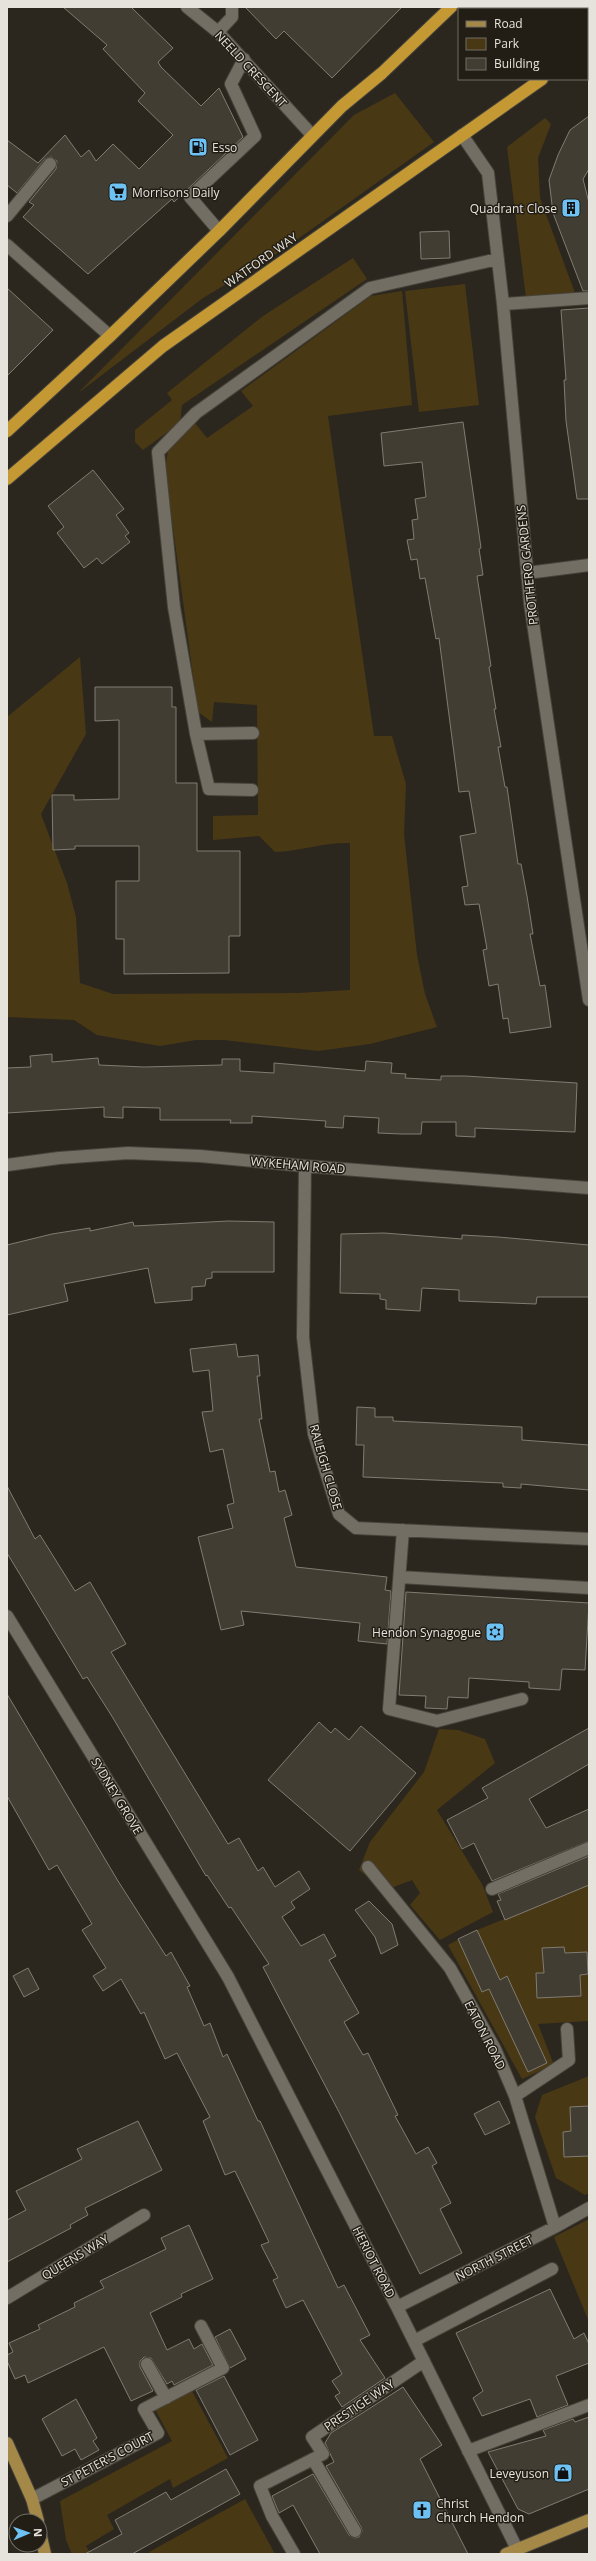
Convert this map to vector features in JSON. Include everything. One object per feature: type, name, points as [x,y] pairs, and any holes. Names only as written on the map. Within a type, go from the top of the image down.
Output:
[{"type":"highway","points":[[7,431],[110,336],[219,231],[342,106],[382,73],[452,7]]},
{"type":"highway","name":"WATFORD WAY","points":[[7,479],[163,346],[541,80]]},
{"type":"main road","points":[[7,2443],[32,2499],[36,2513]]},
{"type":"main road","points":[[506,2554],[589,2520]]},
{"type":"street","name":"NEELD CRESCENT","points":[[187,7],[218,32],[312,135]]},
{"type":"street","points":[[218,32],[232,17],[232,7]]},
{"type":"street","points":[[219,231],[190,197],[255,136],[231,84],[244,60]]},
{"type":"street","name":"PROTHERO GARDENS","points":[[462,135],[488,173],[503,304],[531,611],[589,1000]]},
{"type":"street","points":[[7,216],[50,164]]},
{"type":"street","points":[[10,253],[110,336]]},
{"type":"street","points":[[252,790],[209,789],[196,734],[174,607],[158,452],[196,413],[370,288],[498,259]]},
{"type":"street","points":[[503,304],[589,298]]},
{"type":"street","points":[[527,573],[589,565]]},
{"type":"street","points":[[196,734],[253,733]]},
{"type":"street","name":"WYKEHAM ROAD","points":[[7,1165],[59,1158],[128,1153],[200,1156],[305,1166],[589,1188]]},
{"type":"street","name":"RALEIGH CLOSE","points":[[305,1166],[303,1337],[314,1434],[339,1514],[356,1528],[589,1539]]},
{"type":"street","points":[[404,1530],[389,1709],[437,1721],[522,1698]]},
{"type":"street","points":[[400,1577],[589,1588]]},
{"type":"street","name":"SYDNEY GROVE","points":[[7,1616],[228,1977]]},
{"type":"street","points":[[492,1890],[589,1848]]},
{"type":"street","name":"EATON ROAD","points":[[368,1867],[450,1968],[495,2049],[515,2096],[555,2227]]},
{"type":"street","name":"HERIOT ROAD","points":[[228,1977],[397,2307],[517,2549]]},
{"type":"street","points":[[515,2096],[569,2060],[567,2029]]},
{"type":"street","name":"NORTH STREET","points":[[397,2307],[555,2227],[589,2208]]},
{"type":"street","name":"QUEENS WAY","points":[[7,2298],[144,2215]]},
{"type":"street","points":[[414,2341],[552,2269]]},
{"type":"street","points":[[147,2364],[166,2398],[223,2368],[201,2326]]},
{"type":"street","name":"PRESTIGE WAY","points":[[313,2459],[323,2454],[312,2437],[424,2361]]},
{"type":"street","name":"ST PETER'S COURT","points":[[32,2499],[158,2433],[144,2409],[166,2398]]},
{"type":"street","points":[[468,2451],[589,2405]]},
{"type":"street","points":[[294,2554],[272,2516],[260,2486],[313,2459],[355,2531]]},
{"type":"green space","points":[[485,7],[589,7],[536,8],[484,8]]},
{"type":"green space","points":[[395,93],[434,142],[281,251],[203,298],[77,394],[354,115]]},
{"type":"green space","points":[[545,118],[551,124],[538,158],[540,198],[575,293],[526,298],[507,147]]},
{"type":"green space","points":[[353,258],[367,279],[182,405],[180,423],[143,450],[135,442],[135,430],[172,400],[167,393],[263,316]]},
{"type":"green space","points":[[465,284],[479,405],[419,412],[405,291]]},
{"type":"green space","points":[[402,291],[412,405],[328,416],[374,736],[392,736],[406,784],[404,834],[417,955],[425,994],[437,1027],[370,1044],[318,1051],[224,1040],[196,1040],[160,1046],[97,1035],[74,1020],[7,1017],[7,717],[80,657],[86,734],[41,814],[67,883],[76,917],[80,983],[113,994],[298,993],[350,990],[350,843],[331,844],[275,852],[259,836],[213,840],[213,816],[258,815],[257,705],[214,702],[212,722],[198,712],[165,469],[169,445],[195,423],[207,438],[253,406],[241,391],[371,296]]},
{"type":"green space","points":[[439,1729],[458,1730],[485,1739],[495,1763],[437,1810],[482,1884],[493,1912],[440,1940],[410,1905],[420,1893],[412,1880],[391,1888],[376,1870],[368,1877],[359,1870],[370,1842],[424,1772]]},
{"type":"green space","points":[[589,1885],[589,2021],[538,2024],[554,2065],[522,2079],[448,1945],[477,1930]]},
{"type":"green space","points":[[589,2076],[589,2193],[585,2195],[556,2178],[535,2117],[542,2095]]},
{"type":"green space","points":[[589,2219],[589,2322],[554,2237]]},
{"type":"green space","points":[[192,2391],[228,2458],[173,2488],[170,2479],[107,2515],[114,2529],[86,2546],[91,2554],[72,2554],[66,2540],[60,2501],[172,2441],[155,2409]]},
{"type":"green space","points":[[245,2499],[275,2554],[151,2554],[149,2552]]},
{"type":"building","points":[[63,7],[131,7],[173,48],[158,62],[161,67],[201,106],[219,88],[243,137],[174,202],[172,199],[88,274],[23,217],[34,205],[29,202],[56,169],[57,161],[51,157],[45,159],[17,193],[7,185],[7,140],[38,163],[65,135],[81,157],[89,150],[96,161],[113,144],[139,169],[173,135],[138,101],[145,93],[103,49],[107,45]]},
{"type":"building","points":[[245,7],[402,7],[332,78],[284,31],[276,39]]},
{"type":"building","name":"Quadrant Close","points":[[589,116],[589,169],[583,179],[589,203],[589,291],[583,291],[553,213],[549,180],[558,155],[570,130]]},
{"type":"building","points":[[449,231],[450,258],[421,259],[420,232]]},
{"type":"building","points":[[7,288],[53,330],[7,376]]},
{"type":"building","points":[[589,308],[589,499],[577,499],[566,421],[564,380],[566,380],[561,310]]},
{"type":"building","points":[[463,422],[481,548],[479,549],[483,575],[477,576],[491,666],[489,667],[496,709],[494,709],[501,747],[498,747],[505,787],[507,787],[518,864],[521,864],[527,896],[533,934],[530,934],[540,986],[545,985],[551,1027],[510,1033],[508,1018],[503,1019],[498,984],[489,986],[483,950],[487,949],[479,904],[465,905],[462,887],[468,886],[460,836],[476,833],[469,791],[459,792],[439,638],[436,639],[425,578],[420,579],[417,559],[411,560],[407,540],[414,539],[412,520],[418,519],[415,499],[426,497],[422,462],[384,466],[381,433]]},
{"type":"building","points":[[93,470],[124,509],[116,515],[129,533],[125,536],[130,542],[102,564],[97,558],[84,568],[57,533],[64,527],[48,506]]},
{"type":"building","points":[[95,687],[172,687],[172,707],[176,707],[176,783],[197,783],[197,851],[240,851],[240,936],[229,936],[229,973],[124,974],[124,939],[116,939],[116,881],[139,881],[139,846],[75,846],[75,849],[53,850],[52,795],[74,795],[74,800],[119,799],[119,720],[95,721]]},
{"type":"building","points":[[52,1054],[52,1062],[98,1058],[99,1065],[144,1067],[222,1065],[222,1059],[240,1059],[240,1071],[274,1073],[274,1063],[365,1071],[366,1061],[392,1063],[391,1073],[406,1074],[405,1078],[441,1080],[441,1076],[465,1076],[577,1083],[575,1132],[475,1128],[475,1137],[456,1136],[456,1122],[422,1122],[421,1134],[378,1133],[379,1118],[344,1116],[343,1128],[325,1127],[326,1121],[252,1116],[252,1123],[230,1123],[231,1120],[160,1120],[160,1108],[123,1107],[123,1118],[104,1117],[104,1107],[7,1113],[7,1068],[31,1067],[30,1056]]},
{"type":"building","points":[[228,1221],[274,1222],[274,1272],[212,1272],[212,1278],[206,1279],[205,1286],[192,1287],[192,1300],[155,1303],[148,1268],[64,1284],[68,1301],[7,1315],[7,1245],[52,1234],[90,1228],[90,1231],[133,1222],[134,1226]]},
{"type":"building","points":[[384,1233],[462,1239],[462,1235],[498,1237],[589,1245],[589,1297],[537,1297],[536,1304],[459,1301],[459,1290],[422,1288],[420,1311],[386,1309],[386,1300],[380,1299],[380,1294],[340,1293],[341,1234]]},
{"type":"building","points":[[236,1344],[238,1357],[258,1355],[260,1376],[257,1376],[262,1419],[259,1419],[270,1472],[275,1471],[279,1492],[285,1490],[292,1515],[284,1518],[296,1567],[387,1577],[385,1590],[391,1591],[387,1644],[358,1641],[360,1623],[241,1611],[244,1625],[221,1630],[198,1537],[233,1528],[227,1505],[234,1503],[223,1449],[210,1452],[202,1412],[213,1411],[209,1370],[193,1372],[190,1349]]},
{"type":"building","points":[[357,1407],[375,1408],[375,1417],[393,1417],[393,1421],[522,1427],[522,1440],[589,1445],[589,1490],[521,1484],[521,1488],[503,1487],[503,1483],[363,1477],[364,1445],[356,1445]]},
{"type":"building","points":[[7,1486],[35,1539],[40,1535],[75,1591],[90,1582],[126,1644],[111,1652],[228,1844],[239,1838],[258,1871],[263,1867],[275,1887],[299,1871],[310,1889],[291,1902],[295,1908],[282,1917],[301,1946],[324,1934],[336,1956],[329,1960],[359,2013],[344,2022],[363,2055],[368,2053],[398,2115],[395,2116],[416,2154],[428,2147],[437,2163],[432,2166],[451,2203],[440,2209],[462,2253],[420,2274],[339,2112],[263,1967],[269,1964],[231,1907],[229,1908],[207,1875],[206,1876],[113,1718],[87,1677],[83,1679],[7,1553]]},
{"type":"building","name":"Hendon Synagogue","points":[[406,1592],[589,1603],[585,1670],[562,1669],[560,1690],[529,1688],[529,1682],[469,1678],[468,1698],[448,1697],[447,1709],[425,1708],[426,1696],[399,1695]]},
{"type":"building","points":[[7,1694],[118,1881],[166,1956],[171,1952],[190,1986],[187,1987],[204,2026],[210,2023],[223,2057],[227,2054],[338,2288],[344,2285],[370,2335],[360,2340],[385,2378],[342,2407],[335,2396],[340,2393],[332,2381],[342,2374],[303,2300],[286,2308],[273,2280],[278,2278],[261,2245],[269,2242],[235,2171],[225,2175],[203,2121],[210,2117],[177,2053],[165,2059],[144,2012],[141,2014],[121,1979],[103,1991],[93,1976],[106,1968],[82,1930],[92,1924],[57,1865],[49,1870],[7,1796]]},
{"type":"building","points":[[319,1722],[331,1733],[335,1728],[349,1740],[361,1726],[416,1773],[350,1851],[268,1780]]},
{"type":"building","points":[[589,1728],[589,1764],[529,1799],[546,1828],[589,1809],[589,1841],[492,1881],[474,1843],[462,1849],[447,1820],[488,1798],[482,1788]]},
{"type":"building","points":[[589,1856],[589,1885],[505,1920],[497,1901],[501,1900],[498,1894]]},
{"type":"building","points":[[369,1901],[392,1924],[398,1945],[381,1954],[375,1937],[355,1910]]},
{"type":"building","points":[[477,1930],[500,1980],[507,1976],[547,2063],[528,2072],[489,1989],[482,1992],[458,1939]]},
{"type":"building","points":[[564,1947],[565,1953],[587,1952],[588,1974],[580,1975],[581,1996],[537,1998],[536,1973],[544,1973],[542,1948]]},
{"type":"building","points":[[28,1968],[39,1989],[24,1997],[13,1976]]},
{"type":"building","points":[[499,2101],[510,2123],[485,2135],[474,2114]]},
{"type":"building","points":[[589,2106],[589,2156],[564,2157],[563,2132],[571,2131],[570,2107]]},
{"type":"building","points":[[138,2121],[162,2170],[85,2208],[88,2215],[70,2225],[71,2228],[7,2262],[7,2220],[26,2210],[16,2191],[82,2159],[77,2149]]},
{"type":"building","points":[[189,2225],[213,2279],[181,2294],[182,2297],[150,2313],[167,2350],[189,2339],[194,2349],[202,2344],[213,2365],[174,2385],[172,2381],[167,2384],[151,2358],[144,2357],[140,2361],[140,2367],[153,2391],[131,2401],[104,2347],[28,2383],[25,2375],[15,2379],[7,2361],[7,2355],[13,2352],[9,2343],[40,2329],[38,2325],[75,2307],[74,2303],[104,2288],[100,2281],[166,2249],[161,2238]]},
{"type":"building","points":[[550,2289],[574,2339],[584,2333],[589,2344],[589,2363],[556,2376],[568,2405],[537,2417],[530,2399],[482,2416],[473,2398],[483,2391],[456,2333]]},
{"type":"building","points":[[230,2329],[246,2359],[230,2368],[215,2337]]},
{"type":"building","points":[[224,2376],[258,2440],[230,2455],[196,2390]]},
{"type":"building","points":[[403,2387],[442,2445],[420,2459],[468,2554],[320,2554],[293,2505],[279,2513],[272,2496],[313,2474],[349,2535],[355,2538],[359,2537],[362,2531],[361,2527],[326,2466],[334,2462],[325,2443],[331,2433]]},
{"type":"building","points":[[76,2399],[97,2438],[93,2441],[99,2450],[81,2460],[75,2449],[62,2456],[42,2419]]},
{"type":"building","points":[[589,2417],[589,2489],[529,2514],[518,2509],[488,2452],[546,2436],[543,2430],[573,2419],[575,2422]]},
{"type":"building","points":[[226,2469],[240,2494],[132,2554],[85,2554],[122,2534],[115,2520],[166,2492],[171,2500]]},
{"type":"place","name":"Esso","points":[[198,147]]},
{"type":"place","name":"Morrisons Daily","points":[[118,192]]},
{"type":"place","name":"Quadrant Close","points":[[571,208]]},
{"type":"place","name":"Hendon Synagogue","points":[[495,1632]]},
{"type":"place","name":"Leveyuson","points":[[563,2473]]},
{"type":"place","name":"Christ Church Hendon","points":[[422,2510]]}]
